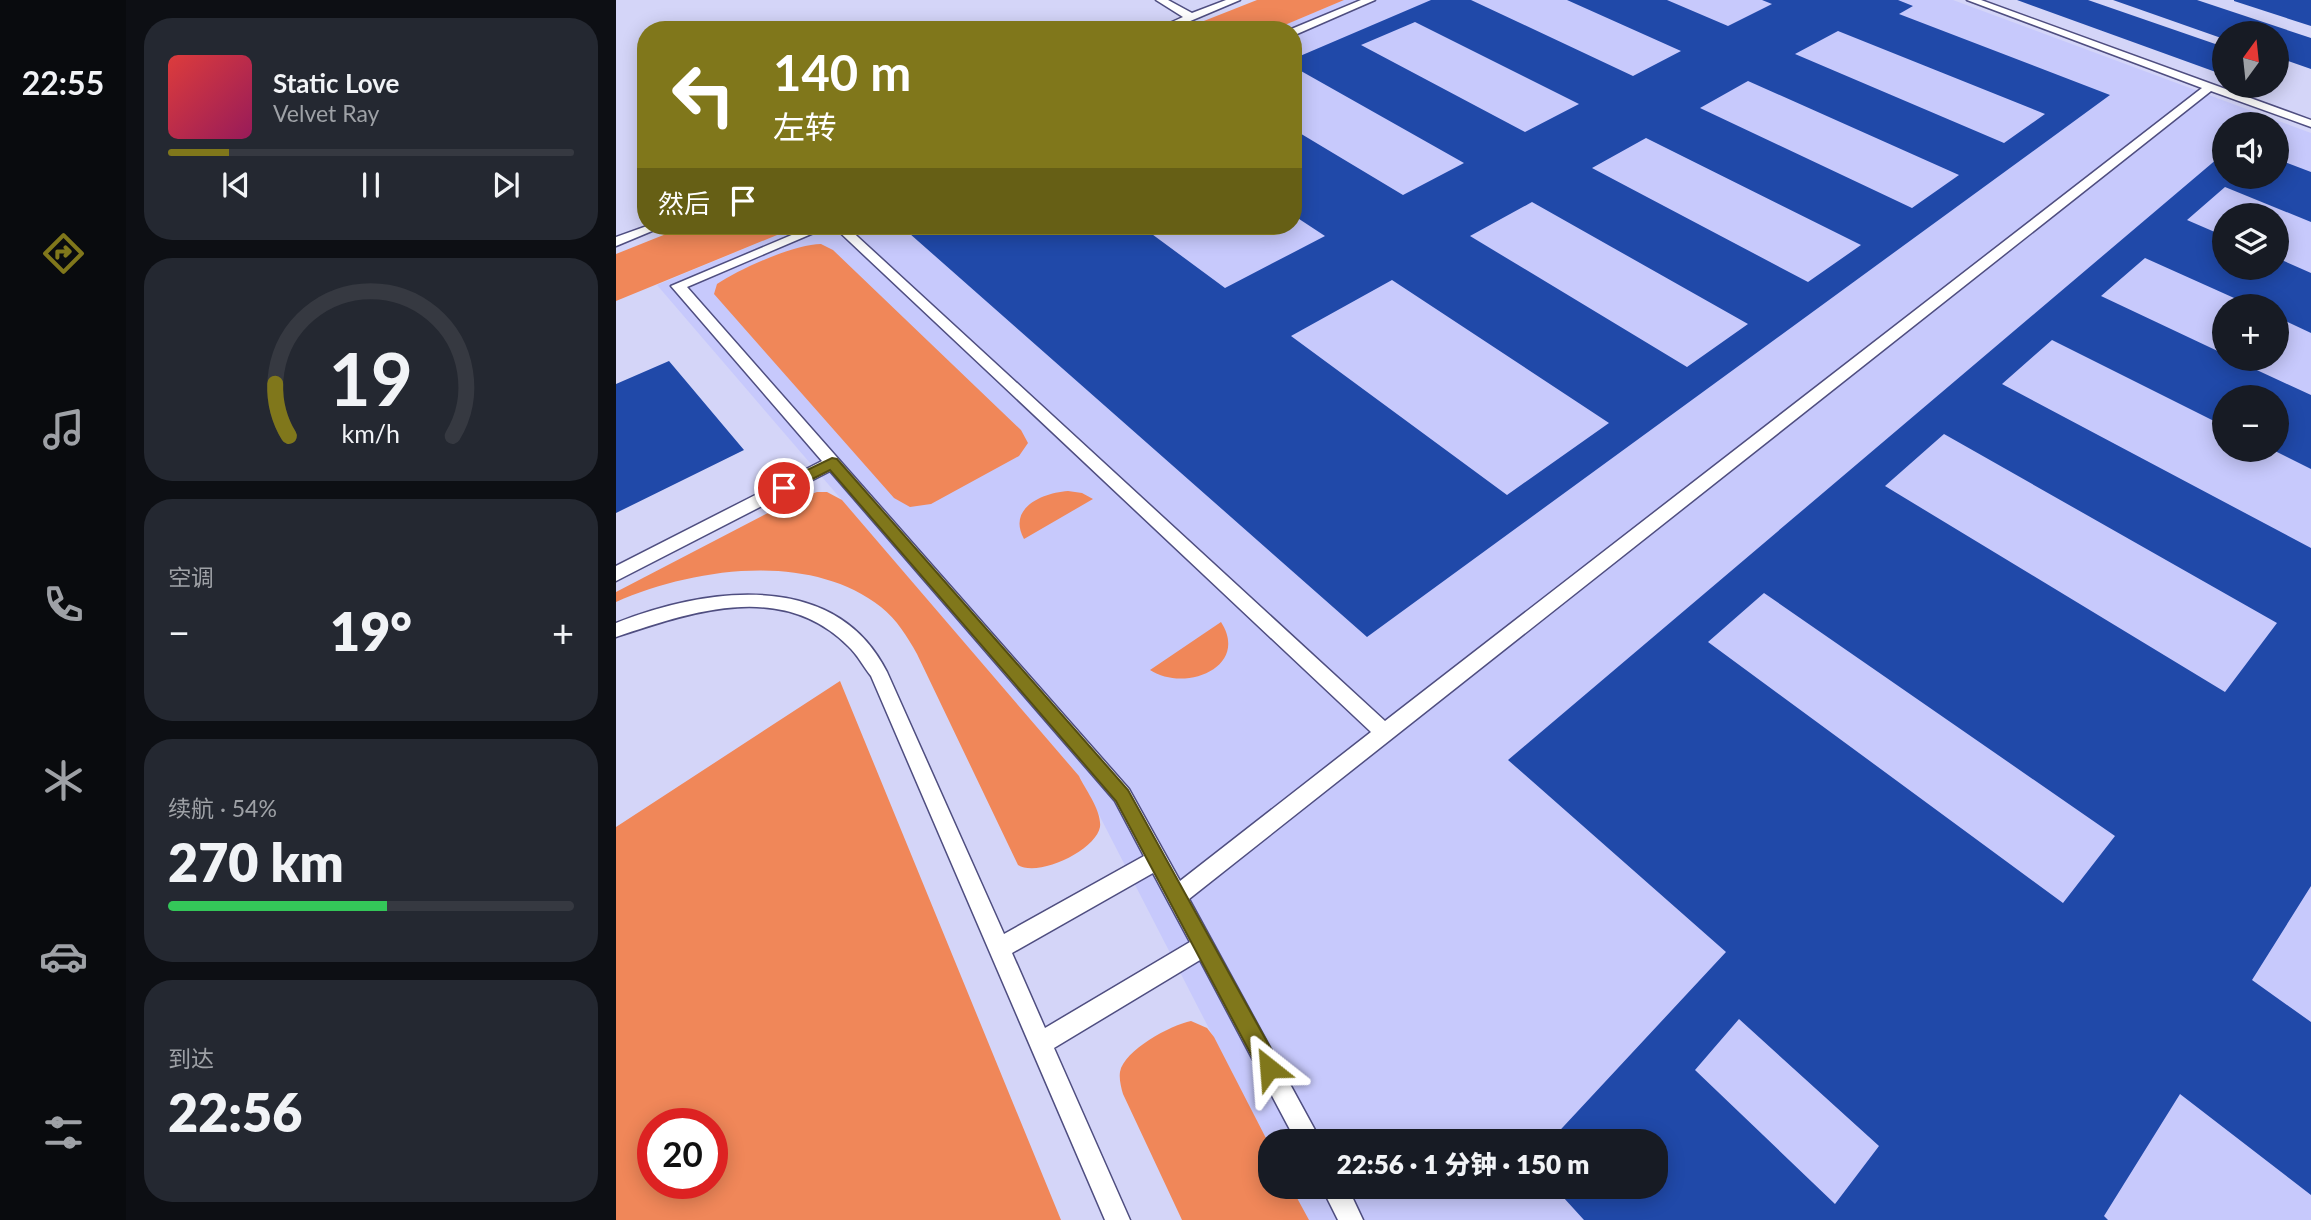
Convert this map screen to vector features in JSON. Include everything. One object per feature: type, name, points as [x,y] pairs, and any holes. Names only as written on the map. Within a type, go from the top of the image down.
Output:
[{"type":"lane","points":[[1161,0],[1191,17]]},
{"type":"lane","points":[[1181,21],[1235,0]]},
{"type":"lane","points":[[1302,28],[1370,0]]},
{"type":"lane","points":[[1972,0],[2311,124]]},
{"type":"lane","points":[[1177,896],[2210,87]]},
{"type":"lane","points":[[616,242],[637,234]]},
{"type":"lane","points":[[802,235],[678,286],[1122,795],[1303,1129]]},
{"type":"lane","points":[[849,235],[1385,733]]},
{"type":"lane","points":[[616,574],[832,463]]},
{"type":"lane","points":[[616,630],[666,611],[702,604],[737,600],[770,601],[800,607],[827,617],[848,632],[866,650],[1118,1220]]},
{"type":"lane","points":[[999,948],[1157,860]]},
{"type":"lane","points":[[1041,1043],[1204,946]]},
{"type":"lane","points":[[1340,1199],[1351,1220]]},
{"type":"shaded area","points":[[1257,0],[1344,0],[1294,21],[1204,21]]},
{"type":"shaded area","points":[[1344,0],[1953,0],[2254,112],[2212,112],[2212,189],[2289,189],[2289,125],[2311,133],[2311,1220],[1308,1220],[1297,1199],[1668,1199],[1668,1129],[1261,1129],[1079,776],[657,285],[777,235],[1302,235],[1302,21],[1294,21]]},
{"type":"shaded area","points":[[664,235],[777,235],[616,301],[616,254]]},
{"type":"shaded area","points":[[821,244],[833,250],[1021,430],[1028,443],[1019,456],[931,504],[910,507],[894,498],[714,294],[717,284],[739,271],[797,248]]},
{"type":"shaded area","points":[[1068,491],[1082,493],[1093,499],[1024,539],[1020,519],[1030,504],[1048,495]]},
{"type":"shaded area","points":[[817,492],[827,492],[842,500],[1079,776],[1096,807],[1100,827],[1096,836],[1078,853],[1039,868],[1018,865],[917,654],[887,612],[852,589],[820,578],[786,572],[751,571],[680,581],[616,602],[616,592],[793,500]]},
{"type":"shaded area","points":[[1221,622],[1228,638],[1227,652],[1221,663],[1210,672],[1180,679],[1150,670]]},
{"type":"shaded area","points":[[840,681],[1061,1220],[616,1220],[616,827]]},
{"type":"shaded area","points":[[1191,1021],[1207,1028],[1261,1129],[1258,1129],[1258,1199],[1298,1199],[1309,1220],[1182,1220],[1120,1083],[1120,1072],[1130,1055],[1172,1028]]},
{"type":"building","points":[[1431,0],[1471,0],[1633,76],[1681,51],[1567,0],[1667,0],[1728,26],[1772,4],[1762,0],[1898,0],[1913,6],[1899,14],[2110,95],[1367,637],[911,235],[1153,235],[1225,288],[1325,236],[1302,221],[1302,134],[1403,195],[1464,163],[1302,72],[1302,55]],"holes":[[[1415,22],[1579,104],[1525,132],[1361,45]],[[1838,31],[2045,114],[2004,143],[1795,54]],[[1748,81],[1959,175],[1912,208],[1700,108]],[[1646,138],[1861,245],[1808,282],[1592,168]],[[1532,202],[1748,324],[1687,367],[1470,236]],[[1392,280],[1609,423],[1507,495],[1291,336]]]},
{"type":"building","points":[[2017,0],[2088,0],[2212,43],[2212,71]]},
{"type":"building","points":[[2113,0],[2197,0],[2260,21],[2212,21],[2212,35]]},
{"type":"building","points":[[2311,0],[2311,26],[2234,1]]},
{"type":"building","points":[[2289,31],[2311,38],[2311,69],[2289,61]]},
{"type":"building","points":[[2212,163],[2212,189],[2223,189],[2187,220],[2212,231],[2212,280],[2289,280],[2289,263],[2311,273],[2311,333],[2289,323],[2289,294],[2225,294],[2145,258],[2101,296],[2212,348],[2212,371],[2259,371],[2311,395],[2311,469],[2289,458],[2289,385],[2212,385],[2212,420],[2052,340],[2002,384],[2311,548],[2311,886],[2252,980],[2311,1022],[2311,1195],[2180,1094],[2104,1216],[2108,1220],[1584,1220],[1565,1199],[1668,1199],[1668,1129],[1561,1129],[1726,952],[1508,760]],"holes":[[[1944,434],[2277,623],[2225,692],[1885,486]],[[1764,593],[2115,836],[2063,903],[1708,642]],[[1739,1019],[1879,1146],[1835,1204],[1695,1070]]]},
{"type":"building","points":[[2289,164],[2311,172],[2311,222],[2289,213],[2289,203],[2264,203],[2230,189],[2289,189]]},
{"type":"building","points":[[669,361],[744,450],[616,513],[616,384]]},
{"type":"route","points":[[784,488],[832,463],[1122,795],[1269,1068]]}]
